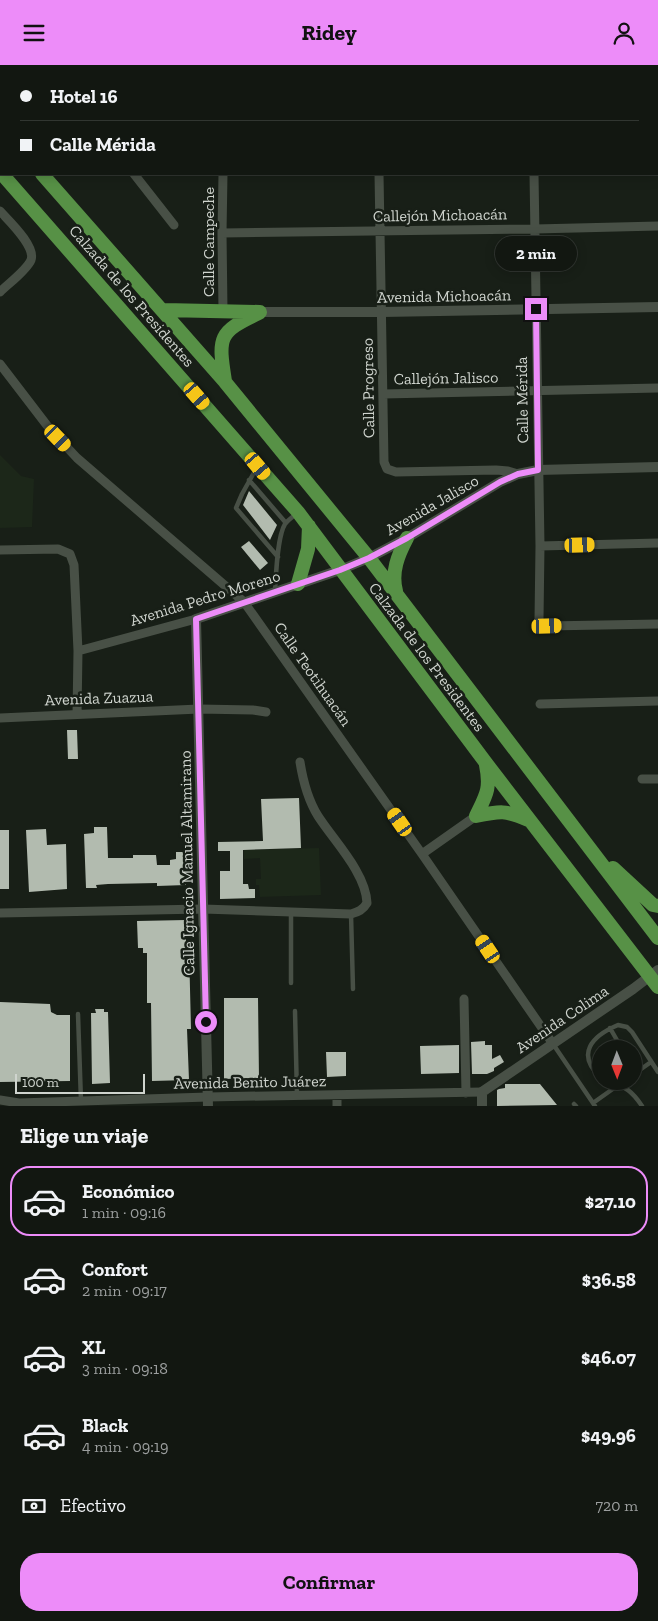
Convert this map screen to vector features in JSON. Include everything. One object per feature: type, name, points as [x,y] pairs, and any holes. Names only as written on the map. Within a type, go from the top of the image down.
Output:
[{"type":"highway","name":"Calzada de los Presidentes","points":[[3,175],[298,512],[486,763],[658,987]]},
{"type":"highway","name":"Calzada de los Presidentes","points":[[43,175],[164,310],[369,558],[658,938]]},
{"type":"highway","points":[[164,310],[260,312]]},
{"type":"highway","points":[[225,382],[220,346],[224,336],[231,328],[260,312]]},
{"type":"highway","points":[[298,584],[308,549],[309,526]]},
{"type":"highway","points":[[396,595],[394,585],[395,565],[407,538]]},
{"type":"highway","points":[[476,816],[487,793],[489,779],[486,763]]},
{"type":"highway","points":[[476,816],[493,812],[505,812],[530,821]]},
{"type":"highway","points":[[599,858],[618,871],[658,907]]},
{"type":"street","points":[[135,175],[174,225]]},
{"type":"street","name":"Calle Campeche","points":[[223,175],[223,310]]},
{"type":"street","name":"Calle Progreso","points":[[379,175],[384,462],[387,469],[396,472],[496,470],[518,474]]},
{"type":"street","name":"Calle Mérida","points":[[534,175],[540,546],[538,619],[540,625],[547,626],[658,624]]},
{"type":"street","points":[[0,211],[28,245],[31,253],[31,260],[26,267],[0,292]]},
{"type":"street","name":"Callejón Michoacán","points":[[222,233],[658,226]]},
{"type":"street","name":"Avenida Michoacán","points":[[260,312],[382,312],[658,307]]},
{"type":"street","name":"Calle Teotihuacán","points":[[0,364],[49,428],[77,458],[244,602],[553,1044]]},
{"type":"street","name":"Callejón Jalisco","points":[[384,393],[538,392],[658,388]]},
{"type":"street","name":"Avenida Jalisco","points":[[340,570],[369,558],[407,538],[500,482],[518,474],[538,470],[658,467]]},
{"type":"street","points":[[540,546],[658,543]]},
{"type":"street","points":[[0,550],[58,549],[70,554],[74,565],[78,651],[77,714]]},
{"type":"street","name":"Avenida Pedro Moreno","points":[[78,651],[196,619],[340,570]]},
{"type":"street","name":"Calle Ignacio Manuel Altamirano","points":[[196,619],[208,1102]]},
{"type":"street","points":[[540,704],[658,701]]},
{"type":"street","name":"Avenida Zuazua","points":[[0,718],[198,709],[253,710],[266,713]]},
{"type":"street","points":[[0,913],[203,909],[354,913],[365,907],[367,903],[364,887],[355,870],[317,815],[302,779],[300,762]]},
{"type":"street","points":[[642,779],[658,779]]},
{"type":"street","points":[[422,854],[476,816]]},
{"type":"street","name":"Avenida Colima","points":[[482,1093],[658,970]]},
{"type":"street","points":[[464,999],[466,1093]]},
{"type":"street","points":[[482,1093],[482,1106]]},
{"type":"street","name":"Avenida Benito Juárez","points":[[0,1100],[16,1104],[81,1101],[208,1102],[297,1096],[482,1093]]},
{"type":"street","points":[[337,1095],[337,1106]]},
{"type":"lane","points":[[258,466],[236,505],[236,510],[278,557]]},
{"type":"lane","points":[[249,480],[286,523]]},
{"type":"lane","points":[[275,592],[283,527],[298,512]]},
{"type":"lane","points":[[291,911],[292,983]]},
{"type":"lane","points":[[353,989],[354,913]]},
{"type":"lane","points":[[295,1011],[297,1096]]},
{"type":"lane","points":[[78,1014],[81,1101]]},
{"type":"lane","points":[[593,1040],[610,1028],[618,1025],[628,1027],[658,1072]]},
{"type":"lane","points":[[610,1028],[617,1040]]},
{"type":"lane","points":[[592,1042],[588,1052],[592,1066]]},
{"type":"lane","points":[[553,1044],[594,1105],[614,1090]]},
{"type":"lane","points":[[642,1068],[651,1062]]},
{"type":"lane","points":[[628,1090],[634,1094],[642,1106]]},
{"type":"shaded area","points":[[0,455],[21,476],[34,479],[32,527],[0,528]]},
{"type":"shaded area","points":[[319,848],[321,895],[260,897],[259,885],[256,885],[256,879],[261,879],[260,858],[244,859],[244,850]]},
{"type":"building","points":[[249,491],[277,525],[270,540],[243,505]]},
{"type":"building","points":[[249,541],[268,563],[260,570],[241,547]]},
{"type":"building","points":[[67,730],[77,730],[78,759],[68,759]]},
{"type":"building","points":[[299,798],[301,848],[243,850],[243,884],[248,884],[249,889],[255,889],[255,898],[220,899],[220,871],[230,871],[230,851],[218,851],[218,842],[263,841],[261,799]]},
{"type":"building","points":[[94,827],[107,827],[108,858],[133,858],[133,855],[156,855],[157,865],[170,865],[170,860],[176,859],[176,852],[185,852],[186,885],[157,886],[157,883],[108,884],[96,885],[97,888],[86,888],[84,834],[94,833]]},
{"type":"building","points":[[46,829],[47,845],[66,844],[67,889],[29,892],[26,830]]},
{"type":"building","points":[[0,830],[9,830],[9,889],[0,889]]},
{"type":"building","points":[[186,920],[186,948],[189,948],[191,1029],[187,1029],[189,1080],[152,1081],[151,1003],[147,1003],[147,953],[143,953],[143,948],[138,948],[137,921]]},
{"type":"building","points":[[224,998],[258,998],[259,1078],[224,1079]]},
{"type":"building","points":[[0,1002],[50,1004],[51,1012],[57,1015],[70,1015],[70,1081],[0,1082]]},
{"type":"building","points":[[95,1009],[104,1009],[104,1012],[108,1012],[110,1083],[92,1084],[91,1013],[96,1013]]},
{"type":"building","points":[[485,1041],[485,1045],[492,1045],[492,1059],[500,1055],[504,1062],[494,1068],[494,1071],[487,1074],[472,1074],[471,1042]]},
{"type":"building","points":[[459,1045],[459,1073],[421,1074],[420,1046]]},
{"type":"building","points":[[326,1052],[346,1052],[346,1076],[327,1077]]},
{"type":"building","points":[[505,1084],[540,1084],[557,1105],[497,1106],[497,1090],[505,1088]]},
{"type":"route","points":[[206,1022],[196,619],[340,570],[369,558],[407,538],[500,482],[518,474],[538,470],[536,309]]}]
